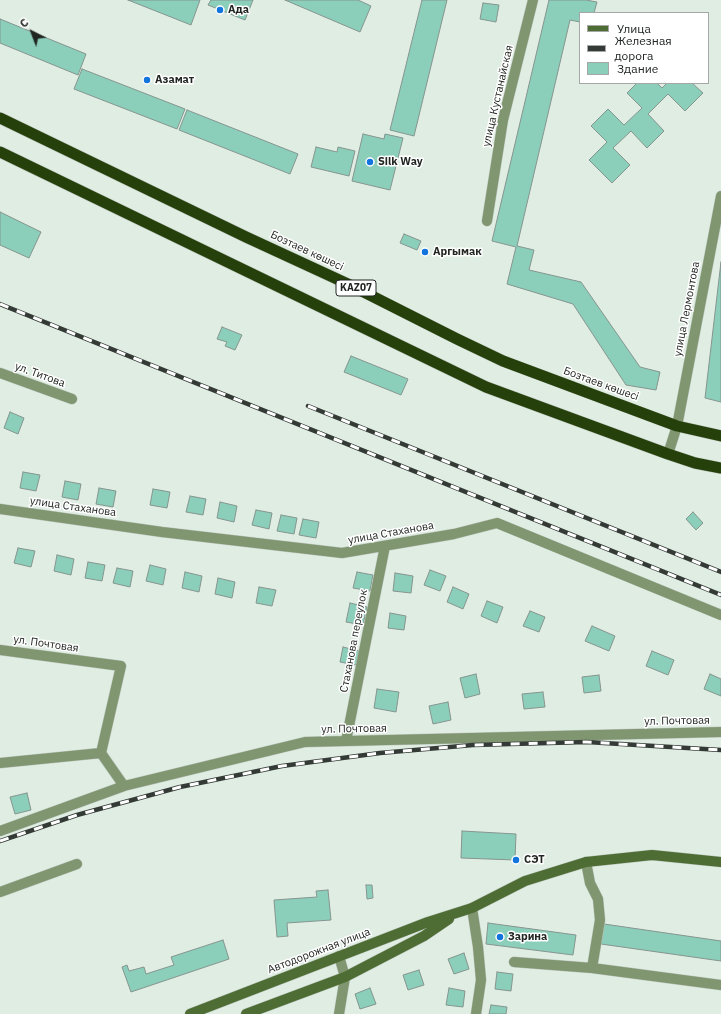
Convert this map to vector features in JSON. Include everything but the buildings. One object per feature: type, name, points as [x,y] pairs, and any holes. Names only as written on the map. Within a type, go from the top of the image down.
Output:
[{"type":"highway","name":"Бозтаев көшесі","points":[[0,118],[350,285],[503,361],[677,426],[721,436]]},
{"type":"highway","name":"KAZ07","points":[[0,152],[486,387],[668,454],[695,463],[721,468]]},
{"type":"main road","name":"Автодорожная улица","points":[[194,1013],[428,922],[472,908],[525,881],[586,862],[652,855],[721,862]]},
{"type":"main road","name":"Автодорожная улица","points":[[246,1014],[344,977],[424,936],[457,913]]},
{"type":"street","name":"улица Кустанайская","points":[[487,221],[503,120],[533,0]]},
{"type":"street","name":"улица Лермонтова","points":[[668,454],[677,426],[721,196]]},
{"type":"street","name":"ул. Титова","points":[[0,373],[72,399]]},
{"type":"street","name":"улица Стаханова","points":[[0,509],[162,532],[342,553],[454,534],[497,523],[721,615]]},
{"type":"street","name":"Стаханова переулок","points":[[346,741],[385,546]]},
{"type":"street","name":"ул. Почтовая","points":[[0,650],[121,666],[101,753]]},
{"type":"street","name":"ул. Почтовая","points":[[0,831],[124,786],[305,742],[721,732]]},
{"type":"street","points":[[0,763],[101,753],[124,786]]},
{"type":"street","points":[[586,862],[590,883],[598,899],[600,920],[592,968]]},
{"type":"street","points":[[0,892],[77,864]]},
{"type":"street","points":[[472,908],[481,980],[476,1014]]},
{"type":"street","points":[[338,956],[344,977],[340,1014]]},
{"type":"street","points":[[514,962],[592,968],[721,985]]},
{"type":"railway","points":[[0,304],[721,595]]},
{"type":"railway","points":[[308,406],[721,572]]},
{"type":"railway","points":[[0,841],[77,815],[180,787],[282,766],[380,753],[473,745],[587,742],[721,750]]},
{"type":"place","name":"Ада","points":[[220,10]]},
{"type":"place","name":"Азамат","points":[[147,80]]},
{"type":"place","name":"Silk Way","points":[[370,162]]},
{"type":"place","name":"Аргымак","points":[[425,252]]},
{"type":"place","name":"СЭТ","points":[[516,860]]},
{"type":"place","name":"Зарина","points":[[500,937]]}]
